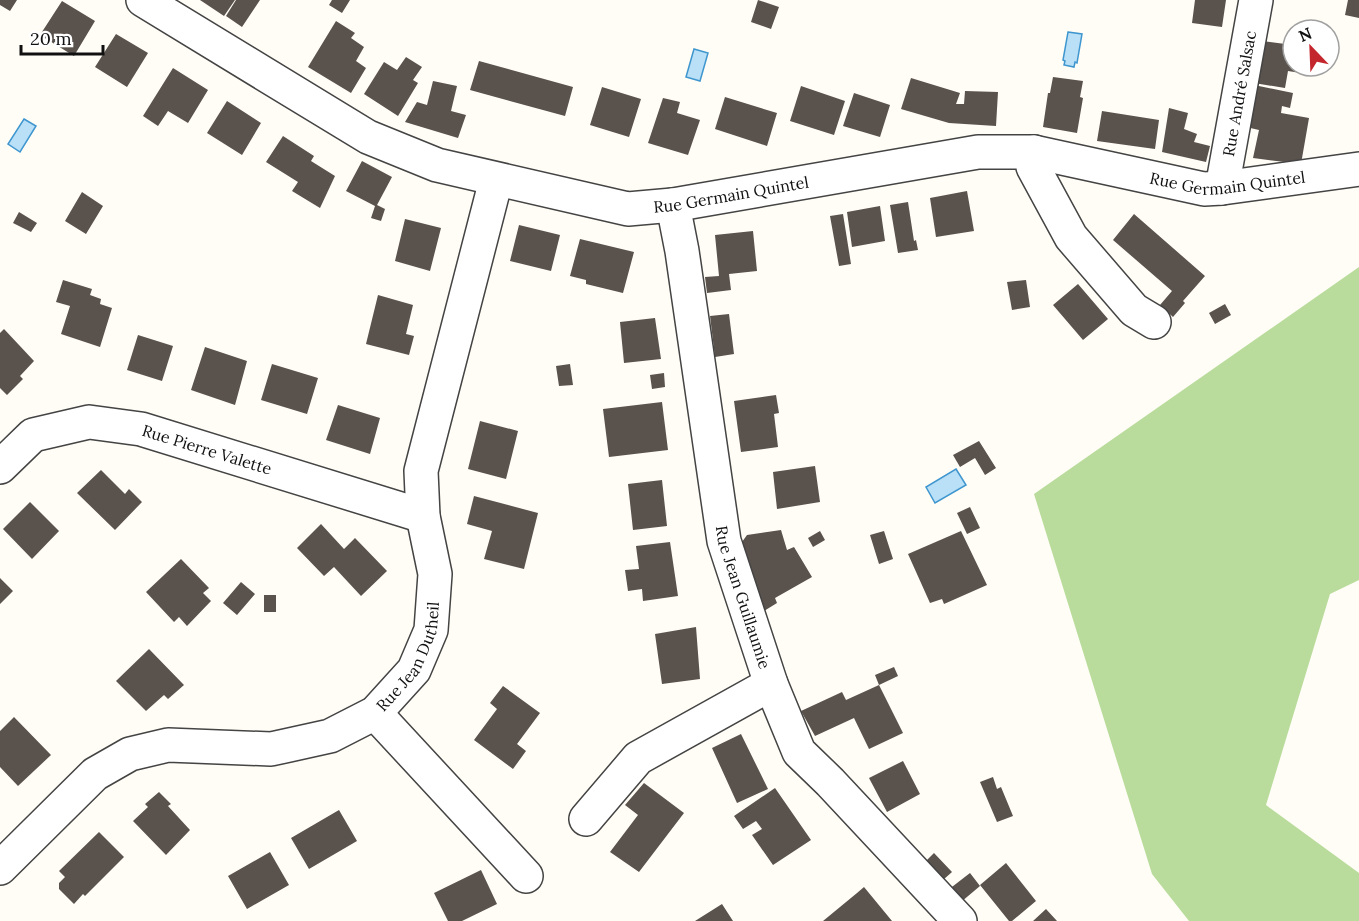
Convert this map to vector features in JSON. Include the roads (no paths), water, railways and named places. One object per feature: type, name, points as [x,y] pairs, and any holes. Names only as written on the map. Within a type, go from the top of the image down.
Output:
[{"type":"street","name":"Rue Germain Quintel","points":[[143,0],[368,137],[437,165],[628,209],[673,205],[978,152],[1034,152],[1204,189],[1222,189],[1359,169]]},
{"type":"street","name":"Rue André Salsac","points":[[1222,189],[1256,0]]},
{"type":"street","points":[[1034,152],[1033,167],[1071,237],[1134,310],[1154,321]]},
{"type":"street","name":"Rue Jean Dutheil","points":[[0,868],[95,774],[130,754],[168,745],[270,749],[330,736],[375,713],[414,670],[431,630],[435,574],[423,516],[421,471],[496,180]]},
{"type":"street","name":"Rue Jean Guillaumie","points":[[673,205],[682,251],[724,541],[771,684],[799,752],[960,921]]},
{"type":"street","name":"Rue Pierre Valette","points":[[0,467],[33,435],[89,422],[141,429],[423,516]]},
{"type":"street","points":[[586,819],[638,758],[771,684]]},
{"type":"street","points":[[375,713],[526,876]]},
{"type":"water","points":[[1068,32],[1082,34],[1077,63],[1075,62],[1074,67],[1064,65],[1063,60]]},
{"type":"water","points":[[694,49],[708,53],[700,81],[686,77]]},
{"type":"water","points":[[24,119],[36,126],[20,152],[8,144]]},
{"type":"water","points":[[956,469],[966,485],[935,503],[926,487]]}]
